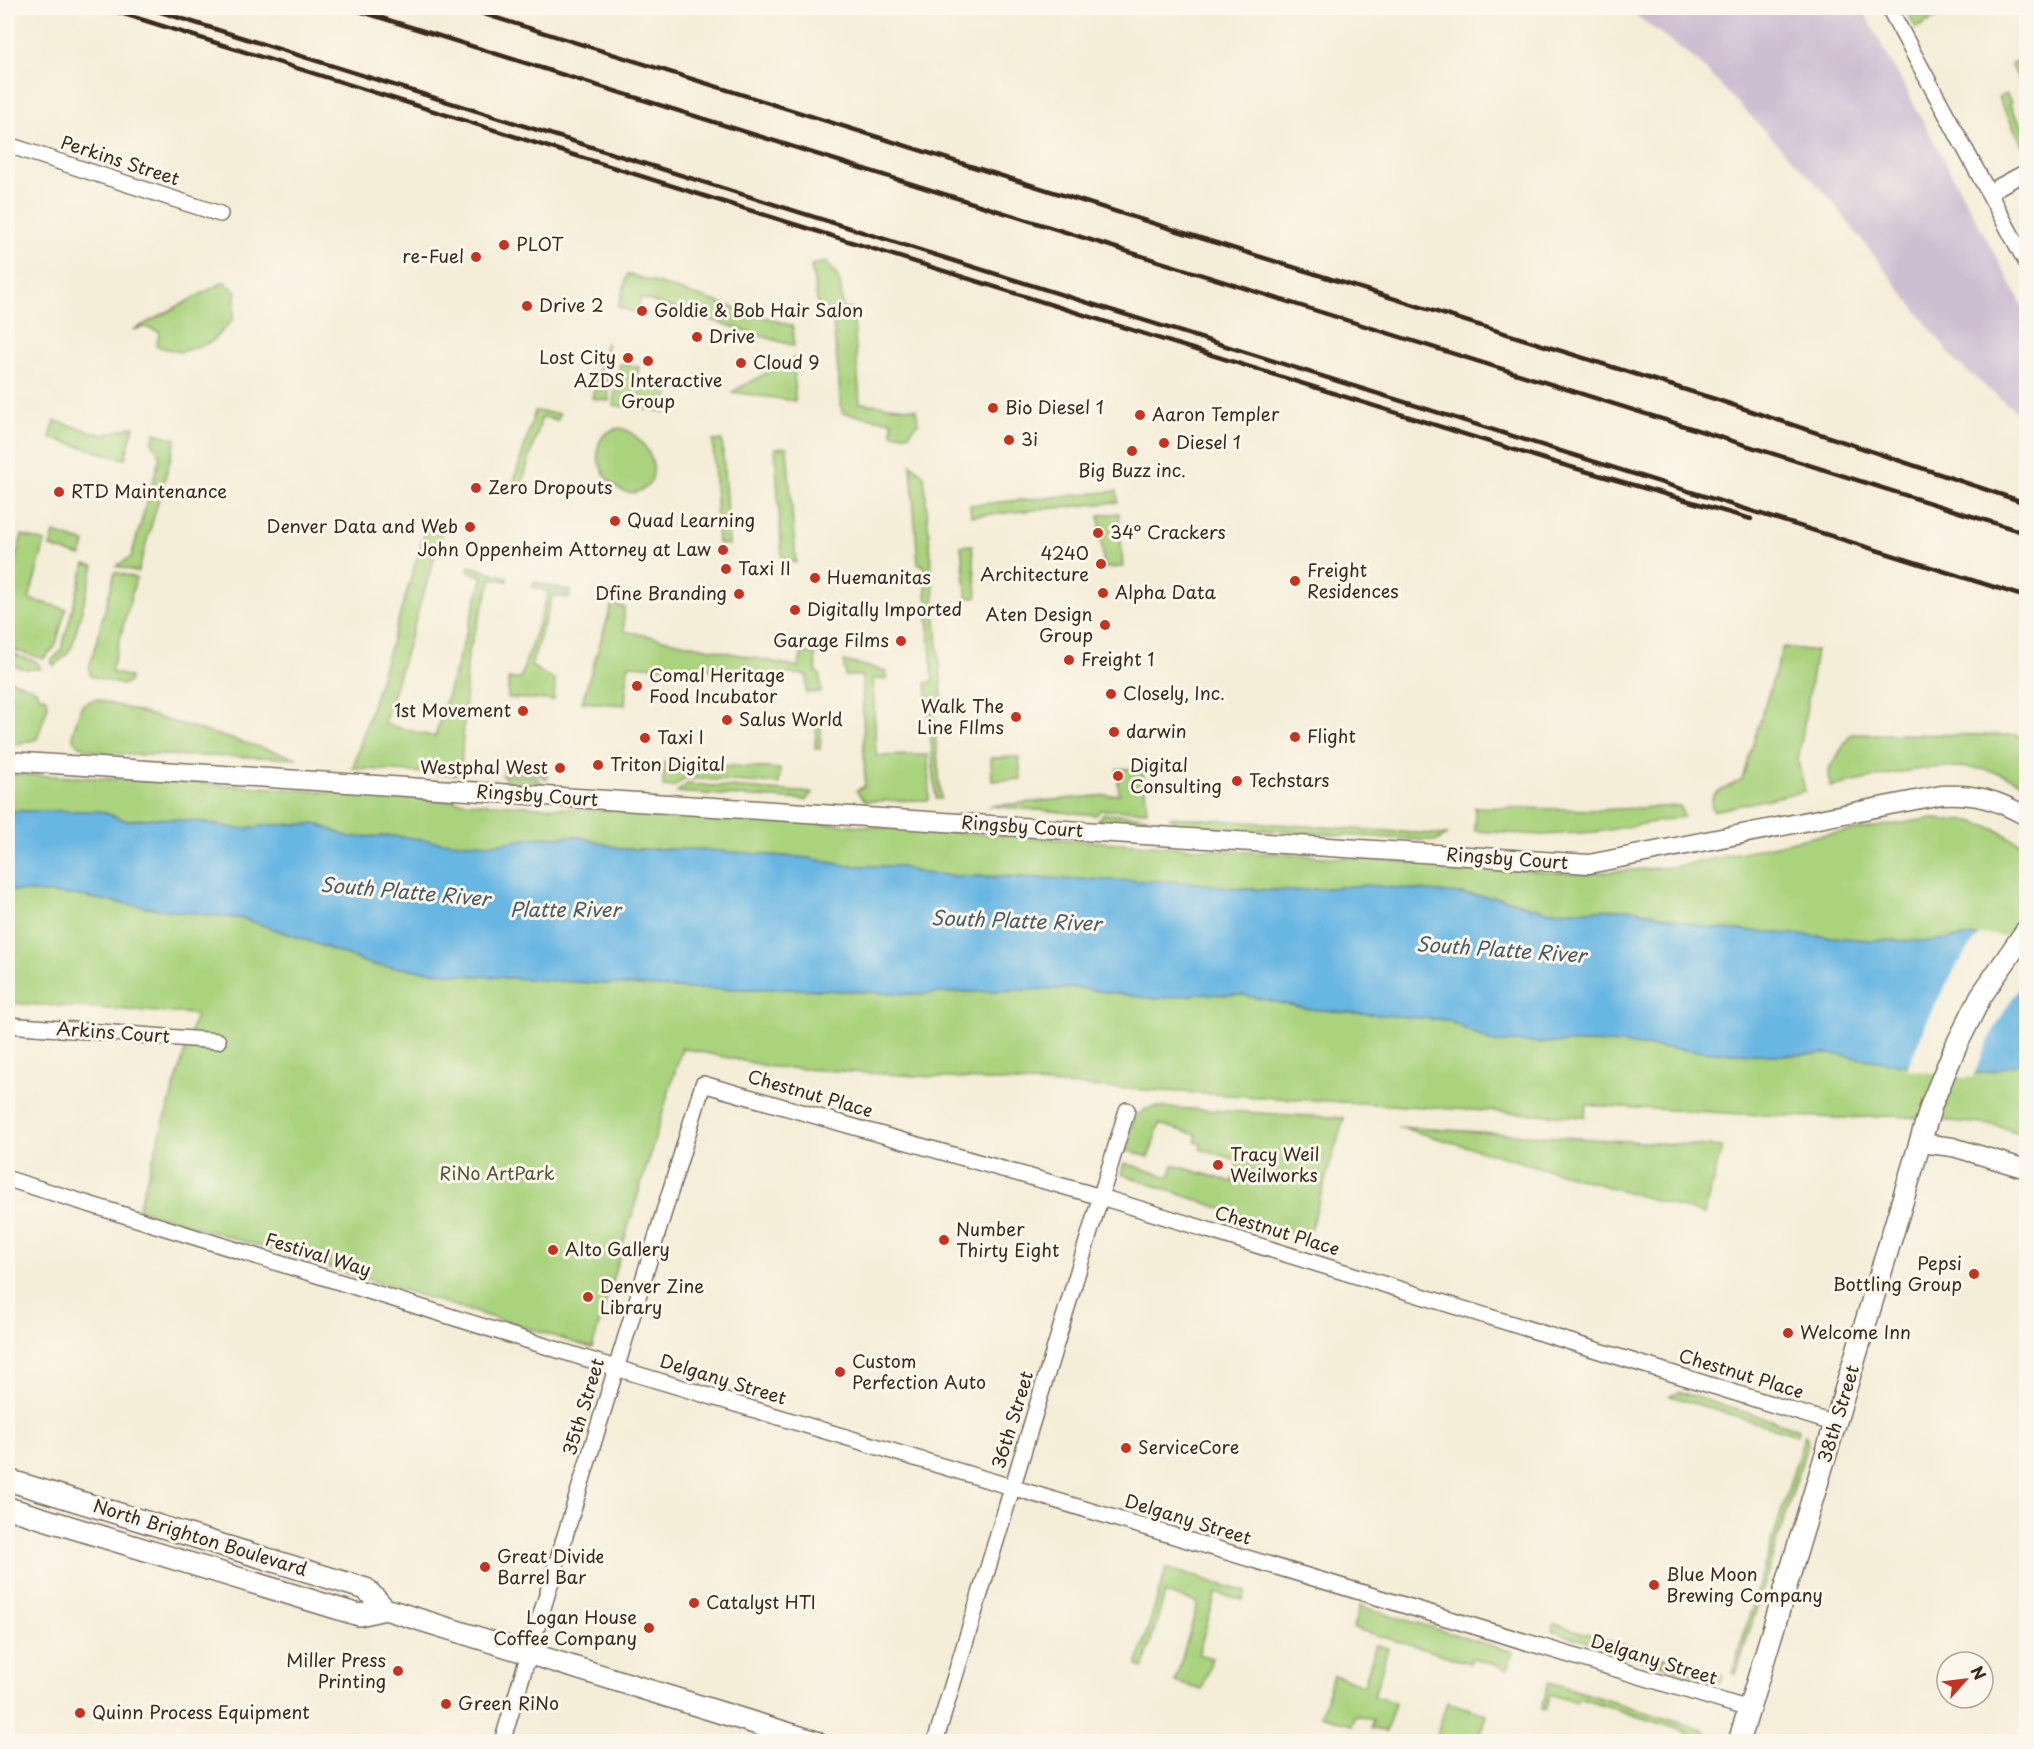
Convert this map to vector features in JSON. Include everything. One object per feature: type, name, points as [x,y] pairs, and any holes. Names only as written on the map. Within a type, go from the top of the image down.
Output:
[{"type":"main road","name":"38th Street","points":[[1740,1742],[1932,1103],[1955,1048],[1981,996],[2026,931]]},
{"type":"main road","name":"North Brighton Boulevard","points":[[8,1480],[366,1589],[385,1609],[816,1742]]},
{"type":"main road","name":"North Brighton Boulevard","points":[[8,1508],[359,1615],[385,1609]]},
{"type":"street","points":[[1889,8],[2026,262]]},
{"type":"street","name":"Perkins Street","points":[[8,145],[220,214]]},
{"type":"street","points":[[1989,192],[2026,172]]},
{"type":"street","name":"Ringsby Court","points":[[8,761],[1588,864],[1941,795],[1966,795],[1988,799],[2026,816]]},
{"type":"street","name":"Arkins Court","points":[[8,1025],[218,1041]]},
{"type":"street","name":"Chestnut Place","points":[[703,1084],[1101,1197],[1836,1424]]},
{"type":"street","name":"35th Street","points":[[502,1742],[703,1084]]},
{"type":"street","name":"36th Street","points":[[935,1742],[1127,1110]]},
{"type":"street","points":[[1920,1143],[1953,1147],[2026,1169]]},
{"type":"street","name":"Festival Way","points":[[8,1179],[616,1368]]},
{"type":"street","name":"Delgany Street","points":[[616,1368],[1749,1709]]},
{"type":"shaded area","points":[[1626,8],[1862,8],[2026,312],[2026,420],[1957,363],[1827,195],[1696,60]]},
{"type":"green space","points":[[1905,8],[1947,8],[1949,11],[1916,28]]},
{"type":"green space","points":[[2026,56],[2026,86],[2023,88],[2011,64]]},
{"type":"green space","points":[[2006,94],[2011,102],[2009,104],[2026,132],[2025,149],[1998,98]]},
{"type":"green space","points":[[826,262],[840,283],[842,308],[853,309],[860,403],[916,409],[918,423],[909,434],[892,434],[892,421],[842,413],[832,311],[819,311],[811,265]]},
{"type":"green space","points":[[628,274],[793,326],[794,346],[641,298],[636,313],[618,307]]},
{"type":"green space","points":[[224,282],[236,291],[233,320],[211,342],[180,352],[156,346],[160,332],[145,327],[133,330]]},
{"type":"green space","points":[[606,342],[609,400],[609,401],[592,398]]},
{"type":"green space","points":[[794,358],[795,401],[732,392]]},
{"type":"green space","points":[[620,364],[639,367],[632,408],[613,405]]},
{"type":"green space","points":[[641,385],[669,390],[666,412],[637,408]]},
{"type":"green space","points":[[535,411],[559,414],[558,420],[542,417],[520,490],[512,488]]},
{"type":"green space","points":[[55,421],[103,435],[134,426],[125,459],[50,438]]},
{"type":"green space","points":[[620,428],[628,431],[644,445],[653,464],[650,482],[643,489],[631,492],[620,489],[609,481],[602,469],[598,456],[599,444],[606,434]]},
{"type":"green space","points":[[155,433],[176,439],[138,572],[116,566],[131,557],[160,457],[152,442]]},
{"type":"green space","points":[[722,440],[729,545],[718,543],[713,441]]},
{"type":"green space","points":[[787,447],[796,563],[782,559],[775,448]]},
{"type":"green space","points":[[911,464],[924,475],[943,705],[933,706],[941,799],[936,799],[926,683],[933,681],[924,565],[918,564]]},
{"type":"green space","points":[[1117,491],[1118,502],[971,516],[970,505]]},
{"type":"green space","points":[[1119,513],[1123,567],[1104,568],[1099,515]]},
{"type":"green space","points":[[427,526],[442,532],[384,724],[435,737],[483,577],[468,571],[469,566],[507,577],[507,581],[492,578],[468,653],[461,768],[456,775],[353,768]]},
{"type":"green space","points":[[54,533],[85,543],[81,556],[50,547]]},
{"type":"green space","points":[[22,535],[45,542],[29,599],[66,609],[55,647],[43,659],[8,648],[8,586]]},
{"type":"green space","points":[[972,545],[977,597],[967,598],[961,546]]},
{"type":"green space","points":[[85,564],[94,566],[72,646],[54,666],[51,661],[61,651]]},
{"type":"green space","points":[[115,572],[136,578],[111,672],[130,677],[129,682],[122,685],[91,676],[89,669]]},
{"type":"green space","points":[[534,582],[570,591],[569,598],[553,595],[531,666],[555,681],[554,700],[508,698],[508,679],[520,679],[549,592],[533,587]]},
{"type":"green space","points":[[612,604],[624,607],[624,631],[798,667],[802,653],[815,653],[816,673],[820,674],[821,692],[806,693],[807,675],[628,665],[625,705],[582,702]]},
{"type":"green space","points":[[1783,647],[1816,651],[1798,761],[1805,791],[1713,811],[1711,802],[1713,795],[1742,779]]},
{"type":"green space","points":[[8,652],[37,662],[41,669],[25,669],[8,664]]},
{"type":"green space","points":[[844,661],[886,671],[886,679],[873,679],[876,756],[928,755],[929,800],[866,801],[856,791],[865,786],[862,676],[845,676]]},
{"type":"green space","points":[[8,679],[35,689],[39,695],[47,699],[48,706],[37,739],[11,746],[8,746]]},
{"type":"green space","points":[[95,699],[297,758],[107,754],[84,747],[74,740],[74,728],[82,705]]},
{"type":"green space","points":[[817,715],[822,715],[820,749],[815,749]]},
{"type":"green space","points":[[1851,734],[2017,735],[2026,741],[2026,784],[2002,774],[1954,767],[1904,772],[1830,787],[1829,769]]},
{"type":"green space","points":[[1019,757],[1021,779],[992,781],[991,758]]},
{"type":"green space","points":[[505,761],[547,763],[547,780],[536,773],[504,772]]},
{"type":"green space","points":[[664,762],[780,769],[779,784],[685,778],[674,787],[663,786]]},
{"type":"green space","points":[[1143,768],[1147,811],[1100,810],[1096,815],[989,806],[1119,794],[1117,769]]},
{"type":"green space","points":[[8,774],[201,783],[1579,874],[1674,867],[1822,835],[1929,819],[1971,821],[1997,830],[2026,847],[2026,941],[1975,936],[1928,941],[1870,940],[1710,928],[1633,909],[1547,911],[1501,898],[1366,885],[1294,891],[1008,876],[960,876],[921,873],[898,866],[848,866],[808,858],[695,849],[622,849],[576,836],[533,838],[495,844],[440,842],[396,836],[349,837],[317,824],[269,825],[239,829],[196,821],[157,818],[125,820],[100,811],[8,811]]},
{"type":"green space","points":[[502,775],[534,776],[543,784],[509,782]]},
{"type":"green space","points":[[687,784],[812,793],[806,800],[677,792]]},
{"type":"green space","points":[[1680,806],[1684,817],[1597,832],[1541,835],[1475,831],[1475,807],[1598,810]]},
{"type":"green space","points":[[1103,814],[1147,817],[1137,823],[1097,820]]},
{"type":"green space","points":[[1170,817],[1447,835],[1437,841],[1179,825]]},
{"type":"green space","name":"RiNo ArtPark","points":[[8,890],[73,895],[159,909],[244,919],[372,965],[463,975],[692,989],[800,989],[913,994],[1077,988],[1155,999],[1197,994],[1243,995],[1309,1009],[1447,1020],[1492,1042],[1610,1043],[1774,1055],[1833,1054],[1992,1071],[2026,1061],[2026,1135],[1994,1125],[1895,1116],[1842,1118],[1586,1105],[1585,1117],[772,1067],[682,1048],[592,1348],[138,1209],[196,1014],[8,1003]]},
{"type":"green space","points":[[1155,1107],[1344,1118],[1308,1238],[1121,1174],[1124,1163],[1169,1177],[1173,1165],[1232,1182],[1238,1160],[1200,1149],[1202,1144],[1195,1142],[1197,1135],[1159,1124],[1149,1157],[1125,1150],[1136,1117],[1141,1112]]},
{"type":"green space","points":[[1398,1127],[1722,1147],[1704,1214]]},
{"type":"green space","points":[[1680,1392],[1799,1429],[1797,1435],[1670,1396]]},
{"type":"green space","points":[[1805,1434],[1808,1442],[1736,1674],[1732,1673]]},
{"type":"green space","points":[[1166,1568],[1246,1592],[1243,1600],[1216,1593],[1198,1654],[1212,1658],[1202,1690],[1175,1682],[1198,1603],[1165,1593],[1143,1668],[1137,1666]]},
{"type":"green space","points":[[1360,1606],[1513,1652],[1508,1669],[1472,1658],[1470,1663],[1353,1628]]},
{"type":"green space","points":[[1555,1624],[1723,1676],[1721,1683],[1552,1631]]},
{"type":"green space","points":[[1376,1645],[1388,1648],[1374,1696],[1395,1703],[1386,1732],[1371,1728],[1373,1720],[1356,1715],[1352,1725],[1321,1716],[1333,1675],[1364,1685]]},
{"type":"green space","points":[[1549,1682],[1706,1731],[1703,1741],[1685,1741],[1687,1732],[1579,1698],[1577,1703],[1550,1694],[1545,1710],[1541,1709]]},
{"type":"green space","points":[[1447,1702],[1486,1714],[1478,1741],[1446,1741],[1436,1738]]},
{"type":"water","name":"Platte River","points":[[8,811],[100,811],[127,821],[157,818],[196,821],[239,829],[269,825],[317,824],[349,837],[396,836],[440,842],[495,844],[533,838],[576,836],[622,849],[695,849],[808,858],[848,866],[898,866],[921,873],[960,876],[1189,882],[1244,889],[1294,891],[1366,885],[1501,898],[1547,911],[1633,909],[1710,928],[1870,940],[1927,941],[1975,936],[2026,941],[2026,1061],[1992,1071],[1966,1075],[1833,1054],[1774,1055],[1610,1043],[1492,1042],[1447,1020],[1309,1009],[1243,995],[1197,994],[1155,999],[1077,988],[913,994],[800,989],[692,989],[463,975],[372,965],[244,919],[159,909],[73,895],[8,890]]},
{"type":"pier","points":[[1980,934],[2026,938],[2026,978],[1992,1033],[1973,1077],[1965,1078],[1907,1069],[1930,1014],[1957,965]]},
{"type":"railway","points":[[105,8],[1550,461],[1751,519]]},
{"type":"railway","points":[[148,8],[2026,597]]},
{"type":"railway","points":[[350,8],[2026,533]]},
{"type":"railway","points":[[465,8],[1718,400],[2026,503]]},
{"type":"place","name":"PLOT","points":[[504,245]]},
{"type":"place","name":"re-Fuel","points":[[476,257]]},
{"type":"place","name":"Drive 2","points":[[527,306]]},
{"type":"place","name":"Goldie & Bob Hair Salon","points":[[642,311]]},
{"type":"place","name":"Drive","points":[[697,337]]},
{"type":"place","name":"Lost City","points":[[628,358]]},
{"type":"place","name":"AZDS Interactive Group","points":[[648,361]]},
{"type":"place","name":"Cloud 9","points":[[741,363]]},
{"type":"place","name":"Bio Diesel 1","points":[[993,408]]},
{"type":"place","name":"Aaron Templer","points":[[1140,415]]},
{"type":"place","name":"3i","points":[[1009,440]]},
{"type":"place","name":"Diesel 1","points":[[1164,443]]},
{"type":"place","name":"Big Buzz inc.","points":[[1132,451]]},
{"type":"place","name":"Zero Dropouts","points":[[476,488]]},
{"type":"place","name":"RTD Maintenance","points":[[59,492]]},
{"type":"place","name":"Quad Learning","points":[[615,521]]},
{"type":"place","name":"Denver Data and Web","points":[[470,527]]},
{"type":"place","name":"34° Crackers","points":[[1098,533]]},
{"type":"place","name":"John Oppenheim Attorney at Law","points":[[723,550]]},
{"type":"place","name":"4240 Architecture","points":[[1101,564]]},
{"type":"place","name":"Taxi II","points":[[726,569]]},
{"type":"place","name":"Huemanitas","points":[[815,578]]},
{"type":"place","name":"Freight Residences","points":[[1295,581]]},
{"type":"place","name":"Alpha Data","points":[[1103,593]]},
{"type":"place","name":"Dfine Branding","points":[[739,594]]},
{"type":"place","name":"Digitally Imported","points":[[795,610]]},
{"type":"place","name":"Aten Design Group","points":[[1105,625]]},
{"type":"place","name":"Garage Films","points":[[901,641]]},
{"type":"place","name":"Freight 1","points":[[1069,660]]},
{"type":"place","name":"Comal Heritage Food Incubator","points":[[637,686]]},
{"type":"place","name":"Closely, Inc.","points":[[1111,694]]},
{"type":"place","name":"1st Movement","points":[[523,711]]},
{"type":"place","name":"Walk The Line FIlms","points":[[1016,717]]},
{"type":"place","name":"Salus World","points":[[727,720]]},
{"type":"place","name":"darwin","points":[[1114,732]]},
{"type":"place","name":"Flight","points":[[1295,737]]},
{"type":"place","name":"Taxi I","points":[[645,738]]},
{"type":"place","name":"Triton Digital","points":[[598,765]]},
{"type":"place","name":"Westphal West","points":[[560,768]]},
{"type":"place","name":"Digital Consulting","points":[[1118,776]]},
{"type":"place","name":"Techstars","points":[[1237,781]]},
{"type":"place","name":"Tracy Weil Weilworks","points":[[1218,1165]]},
{"type":"place","name":"Number Thirty Eight","points":[[944,1240]]},
{"type":"place","name":"Alto Gallery","points":[[553,1250]]},
{"type":"place","name":"Pepsi Bottling Group","points":[[1974,1274]]},
{"type":"place","name":"Denver Zine Library","points":[[588,1297]]},
{"type":"place","name":"Welcome Inn","points":[[1788,1333]]},
{"type":"place","name":"Custom Perfection Auto","points":[[840,1372]]},
{"type":"place","name":"ServiceCore","points":[[1126,1448]]},
{"type":"place","name":"Great Divide Barrel Bar","points":[[485,1567]]},
{"type":"place","name":"Blue Moon Brewing Company","points":[[1654,1585]]},
{"type":"place","name":"Catalyst HTI","points":[[694,1603]]},
{"type":"place","name":"Logan House Coffee Company","points":[[649,1628]]},
{"type":"place","name":"Miller Press Printing","points":[[398,1671]]},
{"type":"place","name":"Green RiNo","points":[[446,1704]]},
{"type":"place","name":"Quinn Process Equipment","points":[[80,1713]]},
{"type":"water label","name":"South Platte River","points":[[405,892]]},
{"type":"water label","name":"South Platte River","points":[[1016,921]]},
{"type":"water label","name":"South Platte River","points":[[1501,950]]}]
